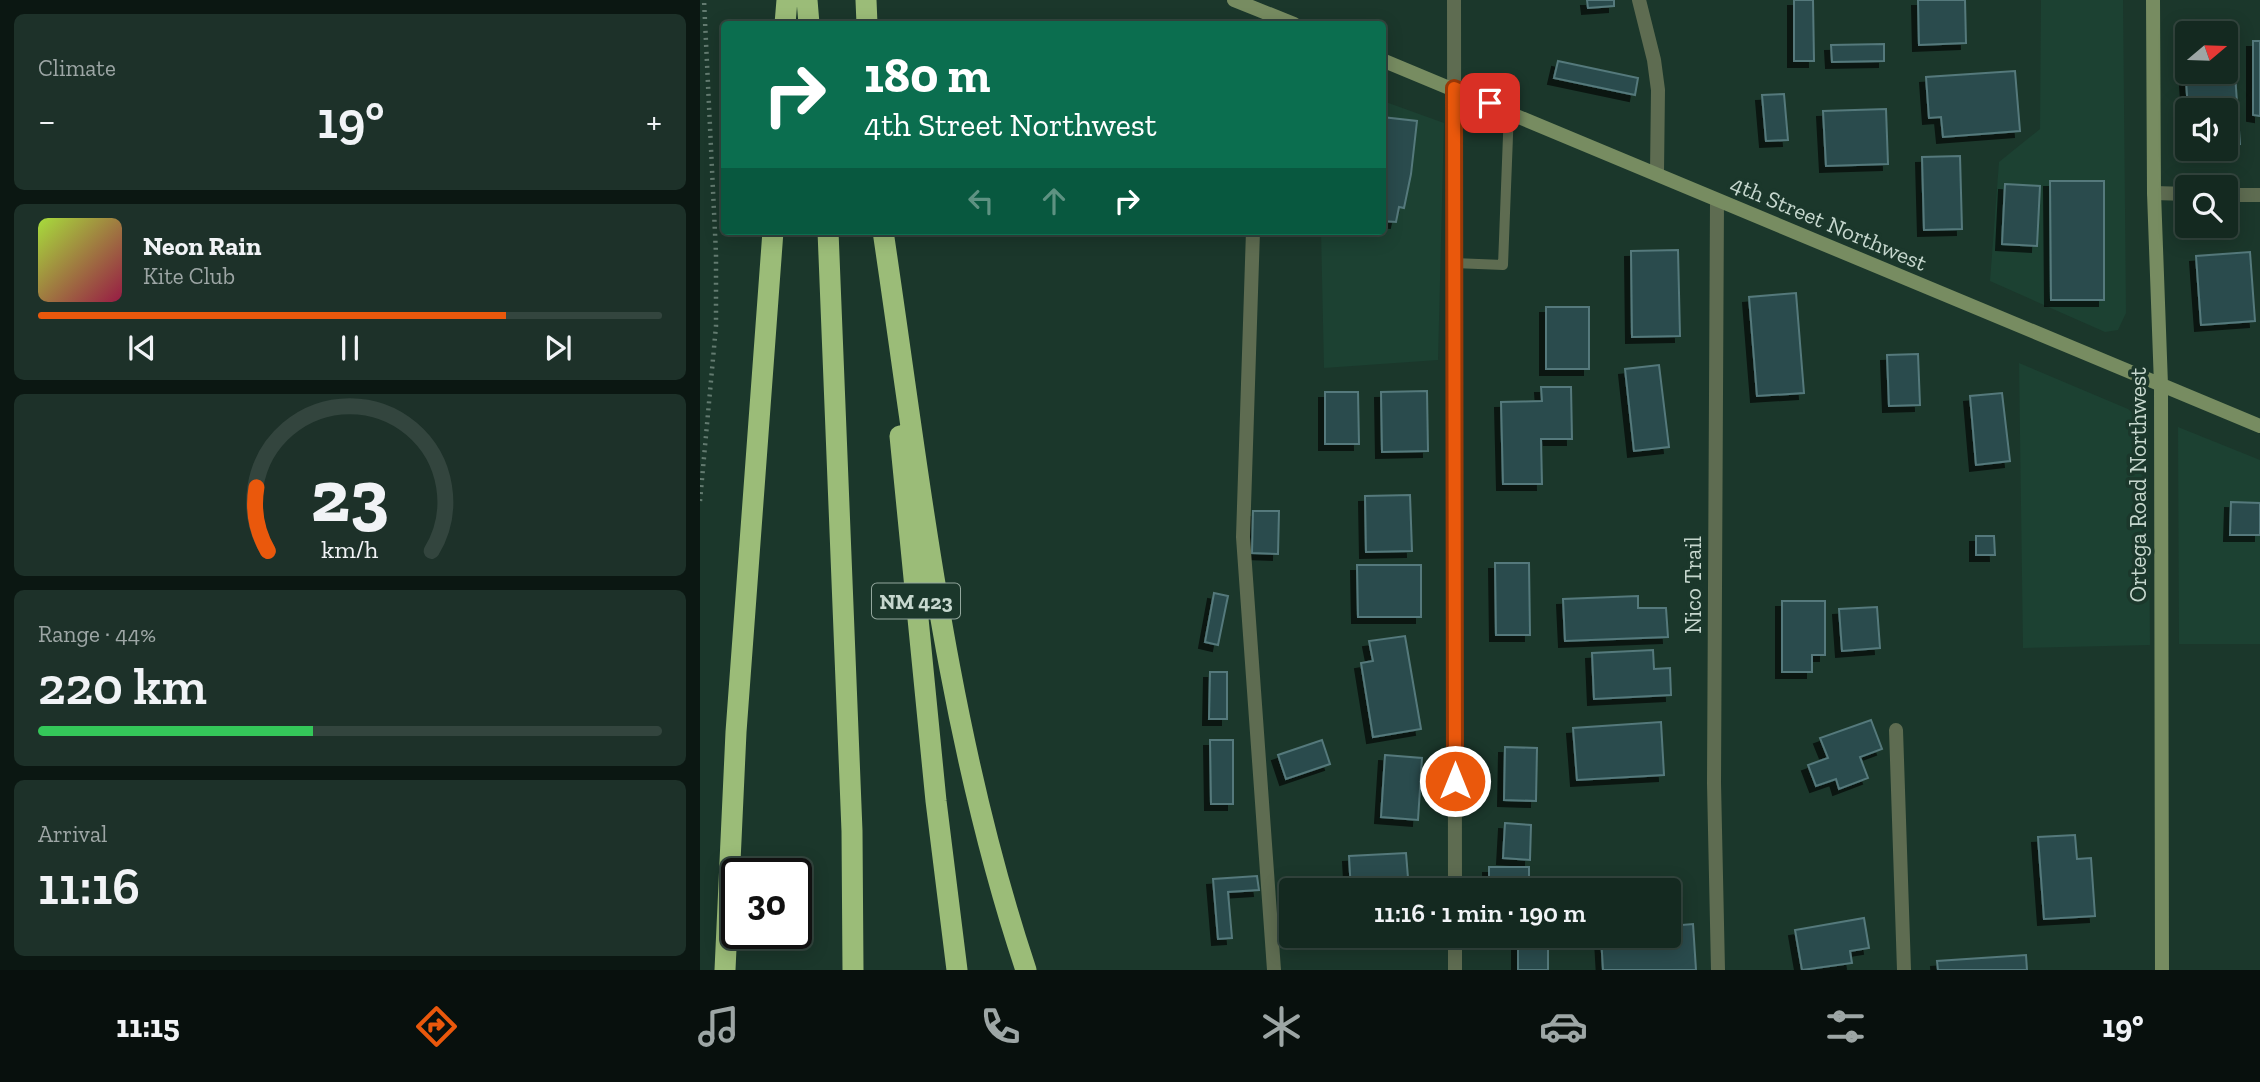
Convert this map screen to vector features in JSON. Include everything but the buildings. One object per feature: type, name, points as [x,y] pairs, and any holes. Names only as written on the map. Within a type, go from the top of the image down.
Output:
[{"type":"highway","points":[[785,21],[787,0]]},
{"type":"highway","points":[[807,0],[809,21]]},
{"type":"highway","points":[[866,0],[867,21]]},
{"type":"highway","points":[[724,970],[736,732],[773,235]]},
{"type":"highway","points":[[828,235],[852,831],[853,970]]},
{"type":"highway","name":"NM 423","points":[[881,235],[936,801],[957,970]]},
{"type":"highway","points":[[882,235],[951,685],[989,852],[1026,970]]},
{"type":"main road","points":[[1234,0],[1259,18],[1276,21]]},
{"type":"main road","name":"Ortega Road Northwest","points":[[2153,0],[2154,193],[2161,385],[2162,970]]},
{"type":"main road","name":"4th Street Northwest","points":[[1386,62],[1509,110],[1657,172],[1717,201],[2260,426]]},
{"type":"street","points":[[1454,0],[1455,878]]},
{"type":"street","points":[[1639,0],[1654,60],[1658,90],[1657,172]]},
{"type":"street","points":[[2154,193],[2175,194]]},
{"type":"street","points":[[2238,195],[2260,195]]},
{"type":"street","name":"Nico Trail","points":[[1717,201],[1714,783],[1718,970]]},
{"type":"street","points":[[1253,235],[1243,537],[1274,970]]},
{"type":"street","points":[[1896,730],[1904,970]]},
{"type":"street","points":[[1455,948],[1455,970]]},
{"type":"lane","points":[[1454,263],[1503,265],[1509,110]]},
{"type":"path","points":[[700,501],[716,326],[716,254],[704,0]]},
{"type":"shaded area","points":[[2041,0],[2123,0],[2126,313],[2118,330],[2105,332],[1990,281],[1999,162],[2040,129]]},
{"type":"shaded area","points":[[1386,102],[1444,123],[1438,360],[1324,368],[1321,235],[1386,235]]},
{"type":"shaded area","points":[[2019,363],[2128,409],[2148,425],[2150,645],[2023,648]]},
{"type":"shaded area","points":[[2178,427],[2260,460],[2260,644],[2179,644]]},
{"type":"route","points":[[1455,781],[1454,88],[1490,103]]}]
